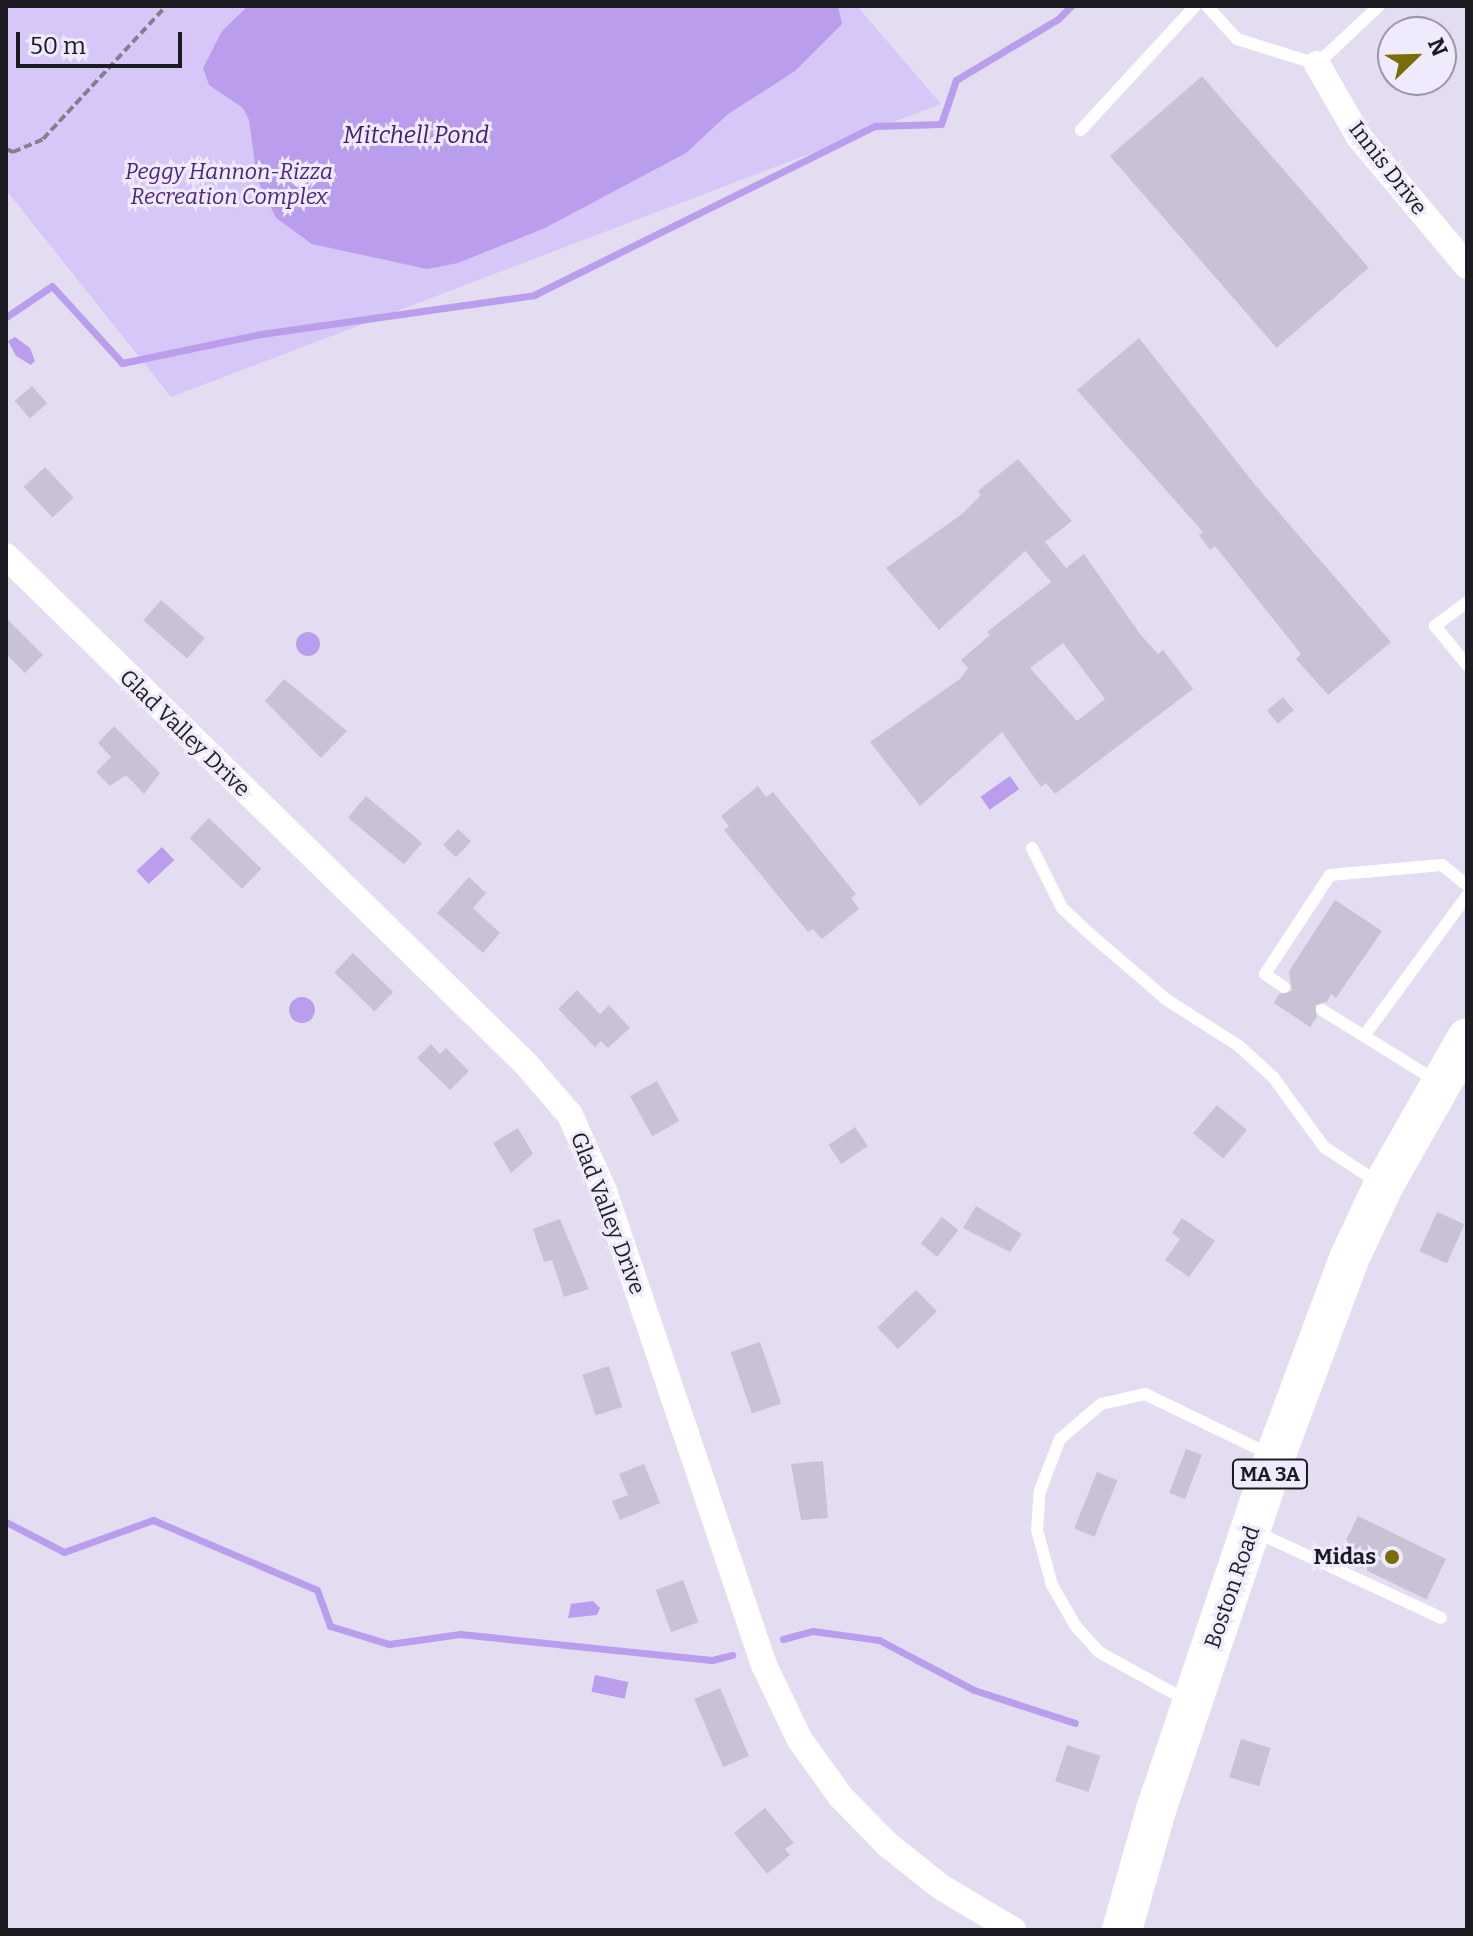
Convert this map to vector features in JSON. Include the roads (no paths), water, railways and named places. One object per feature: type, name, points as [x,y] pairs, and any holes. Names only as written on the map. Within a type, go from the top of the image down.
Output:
[{"type":"main road","name":"Boston Road","points":[[1122,1930],[1192,1704],[1275,1457],[1349,1259],[1383,1186],[1467,1038]]},
{"type":"street","name":"Innis Drive","points":[[1317,64],[1359,137],[1467,266]]},
{"type":"street","name":"Glad Valley Drive","points":[[6,556],[526,1064],[570,1115],[604,1191],[752,1631],[800,1740],[841,1797],[888,1845],[941,1887],[1013,1930]]},
{"type":"lane","points":[[1081,130],[1195,6]]},
{"type":"lane","points":[[1207,6],[1237,39],[1317,64],[1379,6]]},
{"type":"lane","points":[[1467,602],[1435,626],[1467,665]]},
{"type":"lane","points":[[1032,848],[1062,908],[1080,926],[1144,983],[1239,1046],[1273,1077],[1324,1147],[1383,1186]]},
{"type":"lane","points":[[1284,987],[1265,974],[1330,875],[1442,865],[1467,885]]},
{"type":"lane","points":[[1364,1036],[1467,896]]},
{"type":"lane","points":[[1322,1010],[1439,1083]]},
{"type":"lane","points":[[1192,1704],[1099,1652],[1075,1625],[1052,1585],[1037,1530],[1040,1491],[1060,1439],[1101,1404],[1145,1394],[1275,1457]]},
{"type":"lane","points":[[1251,1530],[1441,1618]]},
{"type":"water","name":"Mitchell Pond","points":[[248,6],[838,6],[842,24],[795,71],[728,114],[686,153],[545,228],[458,263],[427,269],[312,244],[276,218],[257,179],[249,120],[243,108],[209,85],[203,68],[222,31]]},
{"type":"water","points":[[15,337],[30,348],[35,361],[31,365],[16,356],[8,341]]},
{"type":"water","points":[[308,632],[319,639],[320,644],[313,655],[308,656],[297,649],[296,644],[303,633]]},
{"type":"water","points":[[1010,776],[1019,789],[990,810],[981,797]]},
{"type":"water","points":[[162,847],[174,860],[149,884],[136,871]]},
{"type":"water","points":[[302,997],[311,1001],[315,1010],[311,1019],[302,1023],[293,1019],[289,1010],[293,1001]]},
{"type":"water","points":[[593,1601],[600,1608],[597,1615],[568,1618],[571,1604]]},
{"type":"water","points":[[595,1675],[628,1682],[625,1699],[591,1692]]},
{"type":"waterway","points":[[6,317],[52,286],[122,363],[261,334],[534,295],[875,126],[941,124],[956,80],[1058,19],[1071,6]]},
{"type":"waterway","points":[[6,1522],[64,1552],[153,1520],[317,1590],[330,1626],[389,1644],[460,1634],[712,1660],[732,1655]]},
{"type":"waterway","points":[[783,1639],[813,1631],[879,1640],[974,1690],[1075,1723]]},
{"type":"place","name":"Midas","points":[[1392,1557]]},
{"type":"park label","name":"Peggy Hannon-Rizza Recreation Complex","points":[[229,184]]}]
